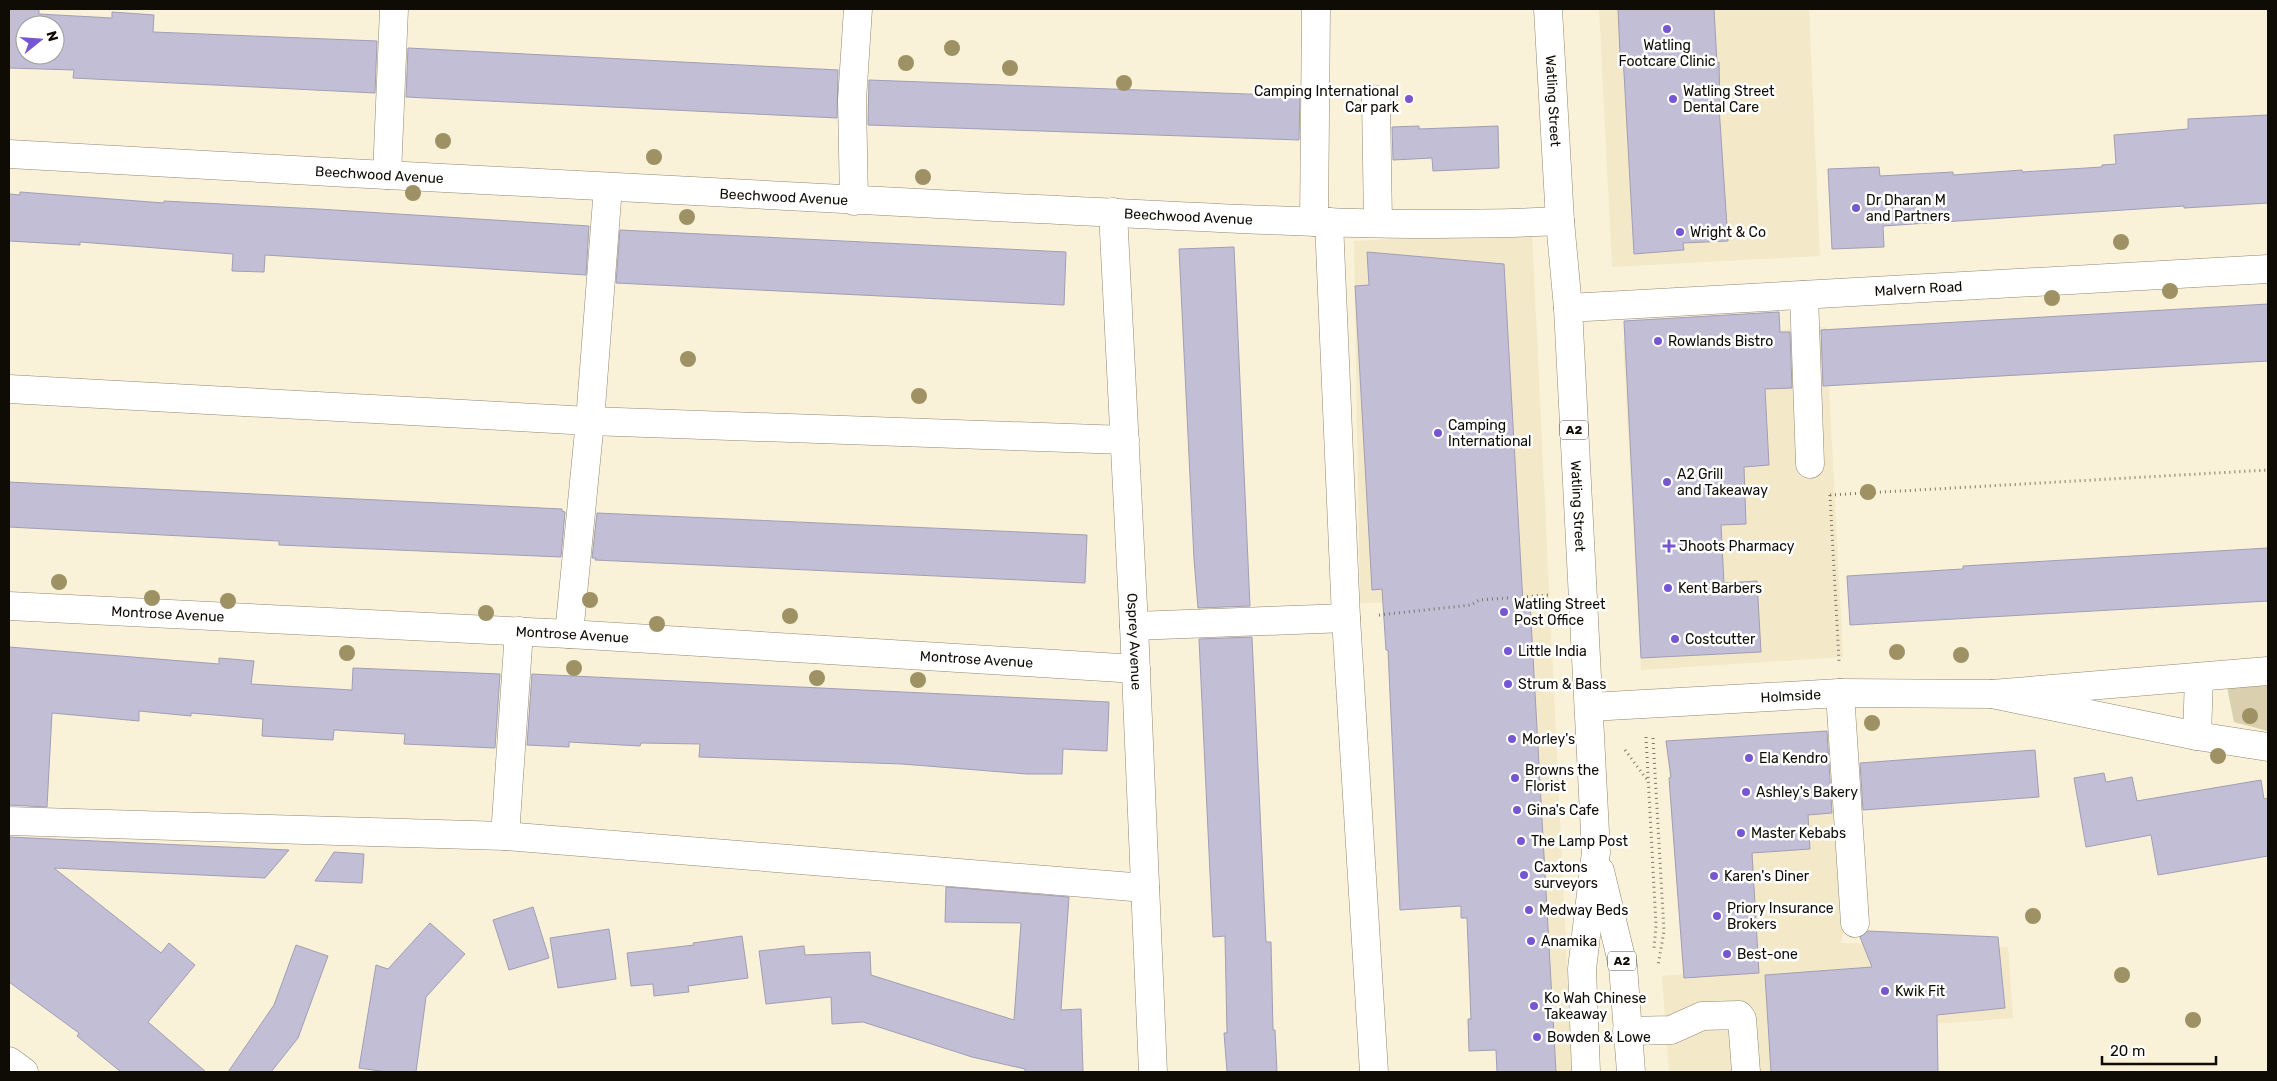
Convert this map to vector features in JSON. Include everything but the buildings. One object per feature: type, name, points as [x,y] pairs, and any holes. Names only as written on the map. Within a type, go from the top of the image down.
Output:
[{"type":"street","points":[[387,175],[394,9]]},
{"type":"street","points":[[854,201],[852,100],[858,9]]},
{"type":"street","points":[[1316,9],[1321,222],[1374,1072]]},
{"type":"street","name":"Watling Street","points":[[1548,9],[1560,221],[1568,308],[1596,852],[1582,969],[1586,1072]]},
{"type":"street","points":[[1376,112],[1378,223]]},
{"type":"street","name":"Beechwood Avenue","points":[[9,154],[854,201],[1321,222],[1487,224],[1560,221]]},
{"type":"street","points":[[569,634],[590,421],[608,187]]},
{"type":"street","name":"Osprey Avenue","points":[[1113,212],[1134,626],[1153,1072]]},
{"type":"street","name":"Malvern Road","points":[[1568,308],[2268,269]]},
{"type":"street","points":[[1804,295],[1810,464]]},
{"type":"street","points":[[9,389],[590,421],[1125,440]]},
{"type":"street","name":"Montrose Avenue","points":[[9,606],[519,631],[1136,669]]},
{"type":"street","points":[[1134,626],[1346,618]]},
{"type":"street","points":[[505,836],[519,631]]},
{"type":"street","name":"Holmside","points":[[1590,707],[1840,693],[1992,694],[2268,671]]},
{"type":"street","points":[[2197,736],[2198,677]]},
{"type":"street","points":[[1840,693],[1855,923]]},
{"type":"street","name":"Holmside","points":[[1992,694],[2197,736],[2268,747]]},
{"type":"street","points":[[9,821],[505,836],[1145,888]]},
{"type":"street","name":"Watling Street","points":[[1596,852],[1623,966],[1631,1072]]},
{"type":"street","points":[[1627,1031],[1671,1030],[1702,1016],[1739,1015],[1742,1019],[1746,1072]]},
{"type":"street","points":[[9,1061],[24,1072]]},
{"type":"path","points":[[1830,495],[2268,470]]},
{"type":"path","points":[[1346,618],[1471,605],[1479,600],[1553,594]]},
{"type":"path","points":[[1646,733],[1656,926],[1654,949]]},
{"type":"path","points":[[1652,734],[1664,932],[1658,974]]},
{"type":"shaded area","points":[[1599,9],[1809,9],[1820,256],[1612,267]]},
{"type":"shaded area","points":[[1532,232],[1572,1072],[1513,1072],[1479,600],[1360,603],[1354,241]]},
{"type":"shaded area","points":[[1826,327],[1843,657],[1641,670],[1623,340]]},
{"type":"shaded area","points":[[2268,680],[2268,731],[2234,722],[2226,682]]},
{"type":"shaded area","points":[[1853,729],[1863,836],[1841,943],[2008,947],[2013,1018],[1881,1028],[1883,1072],[1669,1072],[1662,976],[1684,974],[1667,749],[1795,733]]},
{"type":"place","name":"Watling Footcare Clinic","points":[[1667,29]]},
{"type":"place","name":"Camping International Car park","points":[[1409,99]]},
{"type":"place","name":"Watling Street Dental Care","points":[[1673,99]]},
{"type":"place","name":"Dr Dharan M and Partners","points":[[1856,208]]},
{"type":"place","name":"Wright & Co","points":[[1680,232]]},
{"type":"place","name":"Rowlands Bistro","points":[[1658,341]]},
{"type":"place","name":"Camping International","points":[[1438,433]]},
{"type":"place","name":"A2 Grill and Takeaway","points":[[1667,482]]},
{"type":"place","name":"Jhoots Pharmacy","points":[[1669,546]]},
{"type":"place","name":"Kent Barbers","points":[[1668,588]]},
{"type":"place","name":"Watling Street Post Office","points":[[1504,612]]},
{"type":"place","name":"Costcutter","points":[[1675,639]]},
{"type":"place","name":"Little India","points":[[1508,651]]},
{"type":"place","name":"Strum & Bass","points":[[1508,684]]},
{"type":"place","name":"Morley's","points":[[1512,739]]},
{"type":"place","name":"Ela Kendro","points":[[1749,758]]},
{"type":"place","name":"Browns the Florist","points":[[1515,778]]},
{"type":"place","name":"Ashley's Bakery","points":[[1746,792]]},
{"type":"place","name":"Gina's Cafe","points":[[1517,810]]},
{"type":"place","name":"Master Kebabs","points":[[1741,833]]},
{"type":"place","name":"The Lamp Post","points":[[1521,841]]},
{"type":"place","name":"Caxtons surveyors","points":[[1524,875]]},
{"type":"place","name":"Karen's Diner","points":[[1714,876]]},
{"type":"place","name":"Medway Beds","points":[[1529,910]]},
{"type":"place","name":"Priory Insurance Brokers","points":[[1717,916]]},
{"type":"place","name":"Anamika","points":[[1531,941]]},
{"type":"place","name":"Best-one","points":[[1727,954]]},
{"type":"place","name":"Kwik Fit","points":[[1885,991]]},
{"type":"place","name":"Ko Wah Chinese Takeaway","points":[[1534,1006]]},
{"type":"place","name":"Bowden & Lowe","points":[[1537,1037]]}]
